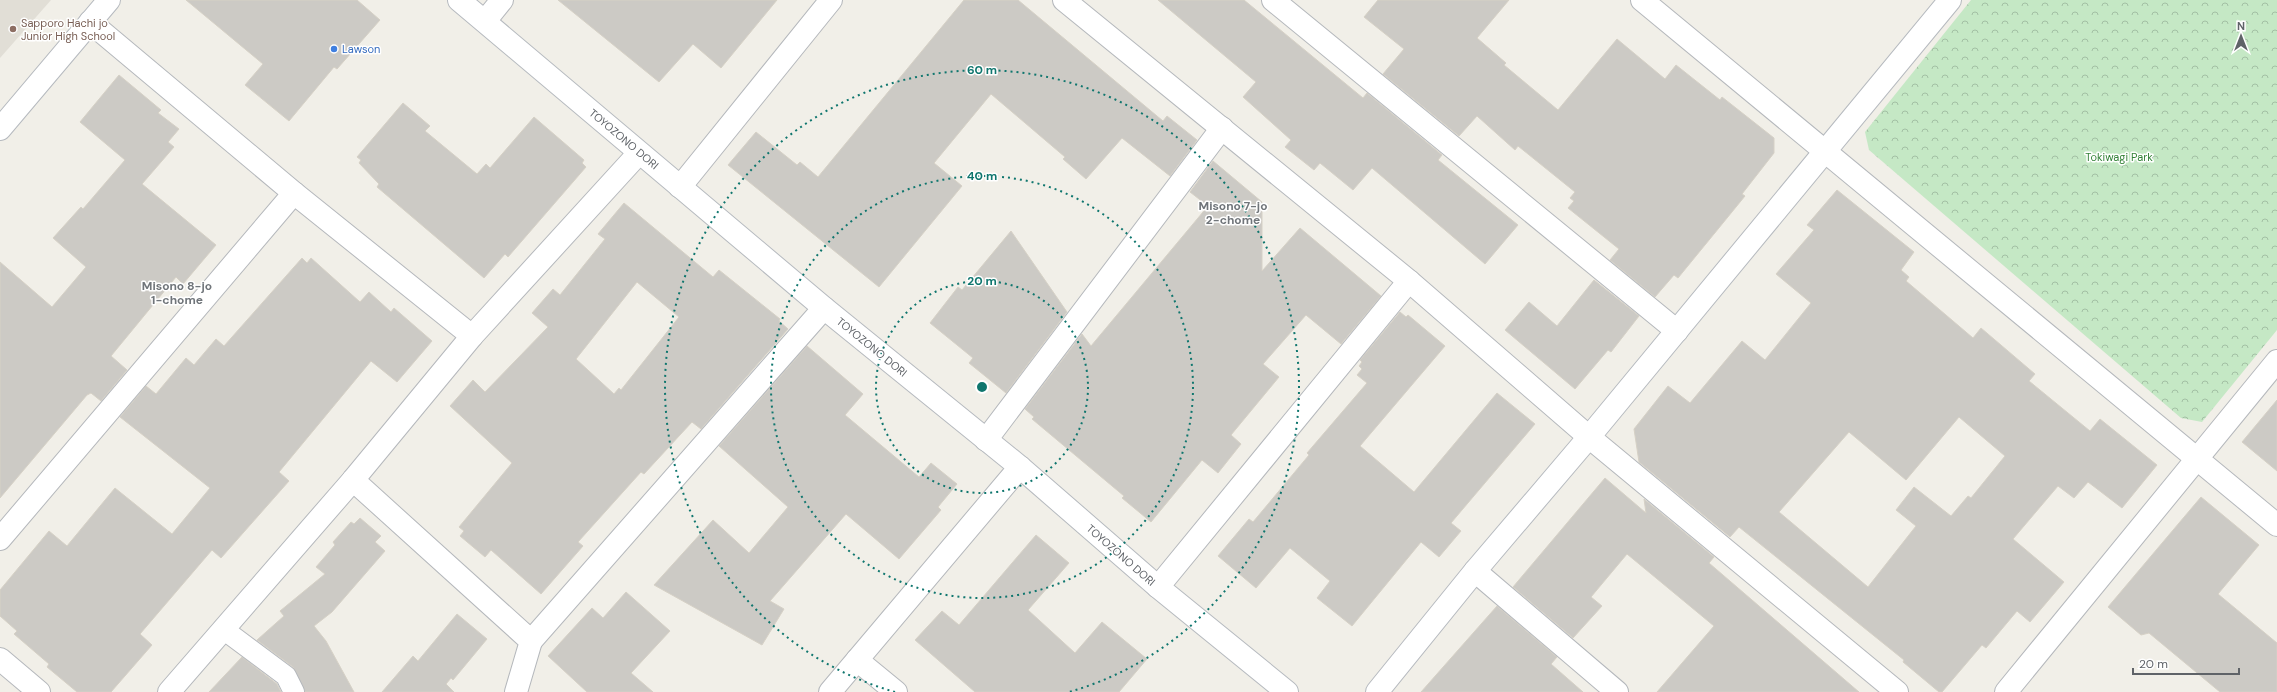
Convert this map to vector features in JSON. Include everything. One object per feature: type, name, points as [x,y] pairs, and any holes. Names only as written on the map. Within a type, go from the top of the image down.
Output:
[{"type":"street","points":[[0,129],[109,0]]},
{"type":"street","name":"TOYOZONO DORI","points":[[459,0],[824,308],[1020,467],[1158,587],[1287,692]]},
{"type":"street","points":[[485,21],[502,0]]},
{"type":"street","points":[[680,187],[831,0]]},
{"type":"street","points":[[1064,0],[1088,7],[1222,128],[1409,281],[1589,437],[1897,692]]},
{"type":"street","points":[[1273,0],[1677,331]]},
{"type":"street","points":[[1642,0],[1825,153],[2277,525]]},
{"type":"street","points":[[1377,692],[1475,571],[1589,437],[1950,0]]},
{"type":"street","points":[[90,22],[294,193],[472,336]]},
{"type":"street","points":[[986,440],[1222,128]]},
{"type":"street","points":[[168,692],[353,480],[472,336],[639,153]]},
{"type":"street","points":[[0,539],[294,193]]},
{"type":"street","points":[[1158,587],[1409,281]]},
{"type":"street","points":[[516,692],[531,641],[824,308]]},
{"type":"street","points":[[2006,692],[2277,361]]},
{"type":"street","points":[[830,692],[1020,467]]},
{"type":"street","points":[[353,480],[531,641]]},
{"type":"street","points":[[1475,571],[1617,692]]},
{"type":"street","points":[[0,659],[39,692]]},
{"type":"street","points":[[857,660],[896,692]]},
{"type":"lane","points":[[223,629],[286,676],[294,692]]},
{"type":"shaded area","name":"Sapporo Hachi jo Junior High School","points":[[0,0],[51,0],[0,58]]},
{"type":"green space","name":"Tokiwagi Park","points":[[1971,0],[2277,0],[2277,330],[2202,422],[2181,418],[1869,150],[1865,132]]},
{"type":"building","points":[[186,0],[357,0],[380,20],[337,69],[334,67],[289,121],[245,85],[263,64]]},
{"type":"building","points":[[558,0],[777,0],[721,68],[693,44],[659,82]]},
{"type":"building","points":[[964,0],[1018,0],[1163,121],[1167,116],[1197,140],[1170,176],[1122,138],[1086,179],[1063,159],[1065,157],[991,94],[934,163],[962,186],[879,287],[728,165],[756,132],[797,165],[800,162],[818,177]]},
{"type":"building","points":[[1158,0],[1244,0],[1363,98],[1367,93],[1442,155],[1438,160],[1518,225],[1485,264],[1372,168],[1353,190],[1320,163],[1314,170],[1285,147],[1291,140],[1243,97],[1256,82]]},
{"type":"building","points":[[1378,0],[1509,0],[1477,38],[1506,63],[1504,65],[1558,110],[1617,39],[1665,79],[1676,65],[1720,100],[1722,97],[1774,138],[1774,153],[1742,194],[1745,196],[1678,278],[1674,275],[1655,297],[1610,260],[1619,249],[1568,208],[1574,201],[1570,198],[1575,192],[1518,146],[1515,150],[1477,116],[1459,136],[1383,74],[1404,49],[1364,17]]},
{"type":"building","points":[[119,75],[161,110],[158,113],[179,129],[168,142],[174,147],[142,184],[216,245],[183,284],[176,277],[111,356],[127,370],[101,401],[91,393],[87,395],[0,498],[0,262],[52,307],[86,267],[53,238],[81,207],[83,209],[125,160],[80,122]]},
{"type":"building","points":[[403,103],[430,126],[425,131],[477,174],[486,164],[490,168],[534,117],[584,160],[582,163],[586,167],[508,257],[505,254],[484,278],[377,187],[379,184],[359,163],[361,160],[357,157]]},
{"type":"building","points":[[1213,161],[1262,202],[1262,271],[1300,228],[1381,296],[1341,344],[1306,315],[1263,364],[1279,377],[1231,435],[1241,444],[1218,473],[1202,460],[1151,522],[1122,498],[1124,496],[1032,419],[1034,417],[1025,409],[1082,334],[1091,346],[1208,206],[1190,192]]},
{"type":"building","points":[[1837,190],[1914,252],[1901,270],[1909,277],[1906,281],[1973,338],[1981,328],[2035,374],[2029,381],[2090,431],[2100,419],[2157,465],[2122,508],[2088,482],[2074,498],[2058,486],[2013,539],[2064,582],[2030,622],[2017,611],[1986,648],[1982,645],[1942,692],[1939,692],[1903,662],[1904,660],[1739,527],[1730,537],[1639,462],[1634,429],[1668,386],[1690,403],[1742,341],[1765,360],[1811,303],[1776,274],[1814,230],[1807,225]],"holes":[[[1959,417],[2005,456],[1971,498],[1968,496],[1951,516],[1914,487],[1896,510],[1916,526],[1868,587],[1779,512],[1849,432],[1906,480]]]},
{"type":"building","points":[[624,203],[713,277],[719,270],[780,319],[779,321],[788,329],[701,429],[692,422],[644,474],[641,472],[578,542],[583,546],[541,594],[491,550],[485,557],[460,536],[464,531],[459,527],[512,463],[450,406],[473,380],[485,392],[548,327],[532,313],[553,289],[560,295],[605,239],[598,234]],"holes":[[[637,282],[679,317],[621,390],[619,388],[614,394],[576,359]]]},
{"type":"building","points":[[1011,231],[1067,312],[1006,393],[969,363],[973,358],[930,323],[958,287],[962,290]]},
{"type":"building","points":[[302,258],[307,263],[311,258],[360,302],[369,292],[391,312],[394,308],[432,341],[397,382],[371,361],[279,472],[289,481],[221,558],[212,550],[140,634],[152,645],[111,692],[77,692],[47,667],[49,664],[14,634],[17,631],[0,616],[0,590],[49,531],[67,546],[115,488],[172,534],[210,488],[120,417],[146,386],[156,394],[186,358],[194,365],[216,339],[224,346]]},
{"type":"building","points":[[1594,280],[1639,316],[1611,352],[1608,350],[1575,389],[1505,330],[1529,302],[1557,326]]},
{"type":"building","points":[[1400,312],[1406,317],[1408,315],[1445,346],[1360,446],[1414,492],[1497,393],[1535,424],[1451,523],[1461,531],[1439,557],[1421,542],[1352,626],[1317,598],[1330,581],[1290,548],[1256,588],[1218,556],[1249,519],[1253,522],[1309,455],[1307,453],[1367,383],[1357,375],[1362,369],[1359,366],[1362,362],[1360,360]]},
{"type":"building","points":[[807,346],[863,394],[845,415],[919,477],[931,463],[957,484],[938,507],[941,510],[899,559],[846,514],[770,601],[784,609],[762,645],[654,585],[713,520],[749,553],[788,507],[719,446]]},
{"type":"building","points":[[2277,400],[2277,471],[2242,442]]},
{"type":"building","points":[[1605,478],[1646,513],[1644,499],[1714,557],[1709,563],[1859,692],[1657,692],[1714,626],[1627,554],[1591,597],[1602,606],[1573,638],[1513,587]]},
{"type":"building","points":[[2201,497],[2259,545],[2218,594],[2277,643],[2277,692],[2220,692],[2149,633],[2141,635],[2108,607]]},
{"type":"building","points":[[360,518],[381,536],[375,542],[385,551],[332,612],[314,626],[326,641],[354,692],[305,692],[293,667],[257,640],[284,616],[280,611],[325,574],[316,567],[335,545],[333,542],[351,522],[354,524]]},
{"type":"building","points":[[1036,535],[1069,563],[1028,610],[1075,653],[1102,622],[1147,659],[1119,692],[975,692],[915,640],[942,611],[959,625]]},
{"type":"building","points":[[626,592],[670,631],[631,673],[653,692],[587,692],[548,656],[592,608],[603,618]]},
{"type":"building","points":[[1497,606],[1557,657],[1551,664],[1583,692],[1421,692]]},
{"type":"building","points":[[457,614],[487,639],[453,680],[451,678],[446,684],[454,692],[382,692],[413,656],[418,661]]},
{"type":"building","points":[[242,657],[277,684],[281,692],[209,692]]},
{"type":"place","name":"Sapporo Hachi jo Junior High School","points":[[13,29]]},
{"type":"place","name":"Lawson","points":[[334,49]]},
{"type":"district","name":"Misono 7-jo 2-chome","points":[[1233,213]]},
{"type":"district","name":"Misono 8-jo 1-chome","points":[[177,293]]}]
